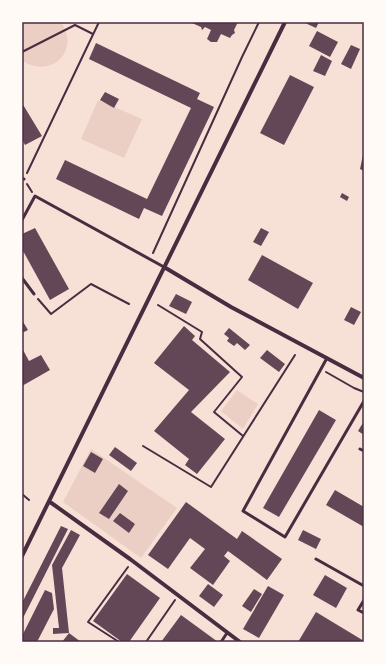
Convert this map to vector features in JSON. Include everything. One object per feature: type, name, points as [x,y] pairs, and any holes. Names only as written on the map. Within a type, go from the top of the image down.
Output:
[{"type":"street","points":[[22,556],[50,502],[285,22]]},
{"type":"street","points":[[164,267],[231,307],[364,378]]},
{"type":"street","points":[[50,502],[130,558],[240,642]]},
{"type":"lane","points":[[22,220],[35,196],[164,267]]},
{"type":"lane","points":[[22,278],[34,294]]},
{"type":"lane","points":[[327,358],[243,512],[286,537],[364,402]]},
{"type":"lane","points":[[316,559],[364,586]]},
{"type":"lane","points":[[364,600],[358,610],[364,613]]},
{"type":"lane","points":[[221,642],[227,633]]},
{"type":"path","points":[[35,196],[23,179],[99,22]]},
{"type":"path","points":[[150,260],[242,57],[260,22]]},
{"type":"path","points":[[22,52],[75,25],[93,34]]},
{"type":"path","points":[[34,294],[51,314],[91,284],[129,304]]},
{"type":"path","points":[[158,305],[202,332],[200,339],[242,378],[214,412],[243,436]]},
{"type":"path","points":[[143,446],[211,487],[295,355]]},
{"type":"path","points":[[321,369],[364,392]]},
{"type":"path","points":[[22,494],[30,500]]},
{"type":"path","points":[[120,642],[88,622],[128,567]]},
{"type":"path","points":[[146,642],[178,595]]},
{"type":"shaded area","points":[[22,22],[61,22],[66,33],[67,43],[65,52],[60,59],[43,67],[33,66],[22,61]]},
{"type":"shaded area","points":[[98,100],[142,119],[124,158],[81,139]]},
{"type":"shaded area","points":[[237,390],[258,404],[243,429],[221,411]]},
{"type":"shaded area","points":[[91,449],[177,508],[141,558],[63,502]]},
{"type":"building","points":[[185,22],[238,22],[234,30],[235,33],[230,38],[221,34],[217,42],[211,42],[207,39],[211,30],[205,27],[202,30],[201,27]]},
{"type":"building","points":[[303,22],[319,22],[316,28]]},
{"type":"building","points":[[317,31],[338,42],[330,57],[309,46]]},
{"type":"building","points":[[96,43],[200,93],[197,99],[214,107],[162,216],[144,208],[139,219],[56,179],[65,160],[147,199],[191,108],[89,59]]},
{"type":"building","points":[[351,45],[360,49],[351,69],[341,64]]},
{"type":"building","points":[[321,55],[332,61],[325,76],[313,71]]},
{"type":"building","points":[[290,75],[314,87],[284,145],[260,133]]},
{"type":"building","points":[[105,92],[119,99],[114,108],[100,100]]},
{"type":"building","points":[[22,103],[42,136],[25,145],[22,139]]},
{"type":"building","points":[[364,155],[364,171],[360,169]]},
{"type":"building","points":[[342,193],[349,197],[347,201],[340,197]]},
{"type":"building","points":[[35,228],[69,289],[50,300],[22,249],[22,234]]},
{"type":"building","points":[[261,228],[269,232],[261,246],[253,242]]},
{"type":"building","points":[[262,255],[313,283],[298,309],[248,280]]},
{"type":"building","points":[[176,294],[192,302],[186,314],[169,306]]},
{"type":"building","points":[[351,307],[361,312],[354,325],[344,320]]},
{"type":"building","points":[[22,320],[28,330],[22,333]]},
{"type":"building","points":[[184,326],[195,336],[192,340],[230,372],[191,412],[225,439],[197,474],[185,465],[189,459],[154,431],[189,390],[154,363]]},
{"type":"building","points":[[229,328],[250,345],[245,350],[237,343],[234,346],[227,341],[229,338],[224,334]]},
{"type":"building","points":[[22,348],[29,361],[41,355],[50,370],[22,386]]},
{"type":"building","points":[[267,350],[285,364],[279,372],[260,358]]},
{"type":"building","points":[[319,410],[336,420],[279,517],[263,508]]},
{"type":"building","points":[[364,421],[364,435],[358,431]]},
{"type":"building","points":[[115,447],[137,463],[131,471],[109,455]]},
{"type":"building","points":[[91,452],[103,459],[95,473],[83,466]]},
{"type":"building","points":[[119,484],[128,491],[109,519],[99,513]]},
{"type":"building","points":[[335,490],[364,507],[364,527],[326,505]]},
{"type":"building","points":[[186,502],[237,539],[242,531],[282,559],[267,580],[228,551],[224,556],[230,561],[213,585],[190,568],[205,549],[190,538],[168,569],[148,555]]},
{"type":"building","points":[[120,513],[135,524],[129,533],[113,521]]},
{"type":"building","points":[[61,526],[68,529],[22,620],[22,603]]},
{"type":"building","points":[[71,530],[80,535],[62,568],[69,633],[53,634],[53,628],[59,628],[52,565]]},
{"type":"building","points":[[303,530],[321,539],[316,549],[298,540]]},
{"type":"building","points":[[127,574],[160,598],[129,642],[122,642],[93,621]]},
{"type":"building","points":[[325,575],[347,588],[336,608],[313,595]]},
{"type":"building","points":[[208,584],[223,595],[214,607],[199,596]]},
{"type":"building","points":[[268,586],[284,595],[259,638],[243,629]]},
{"type":"building","points":[[254,589],[262,594],[251,612],[242,606]]},
{"type":"building","points":[[45,590],[52,593],[54,609],[37,642],[22,642],[22,636]]},
{"type":"building","points":[[316,612],[364,641],[364,642],[298,642]]},
{"type":"building","points":[[181,615],[218,642],[161,642]]},
{"type":"building","points":[[69,633],[81,642],[62,642]]}]
